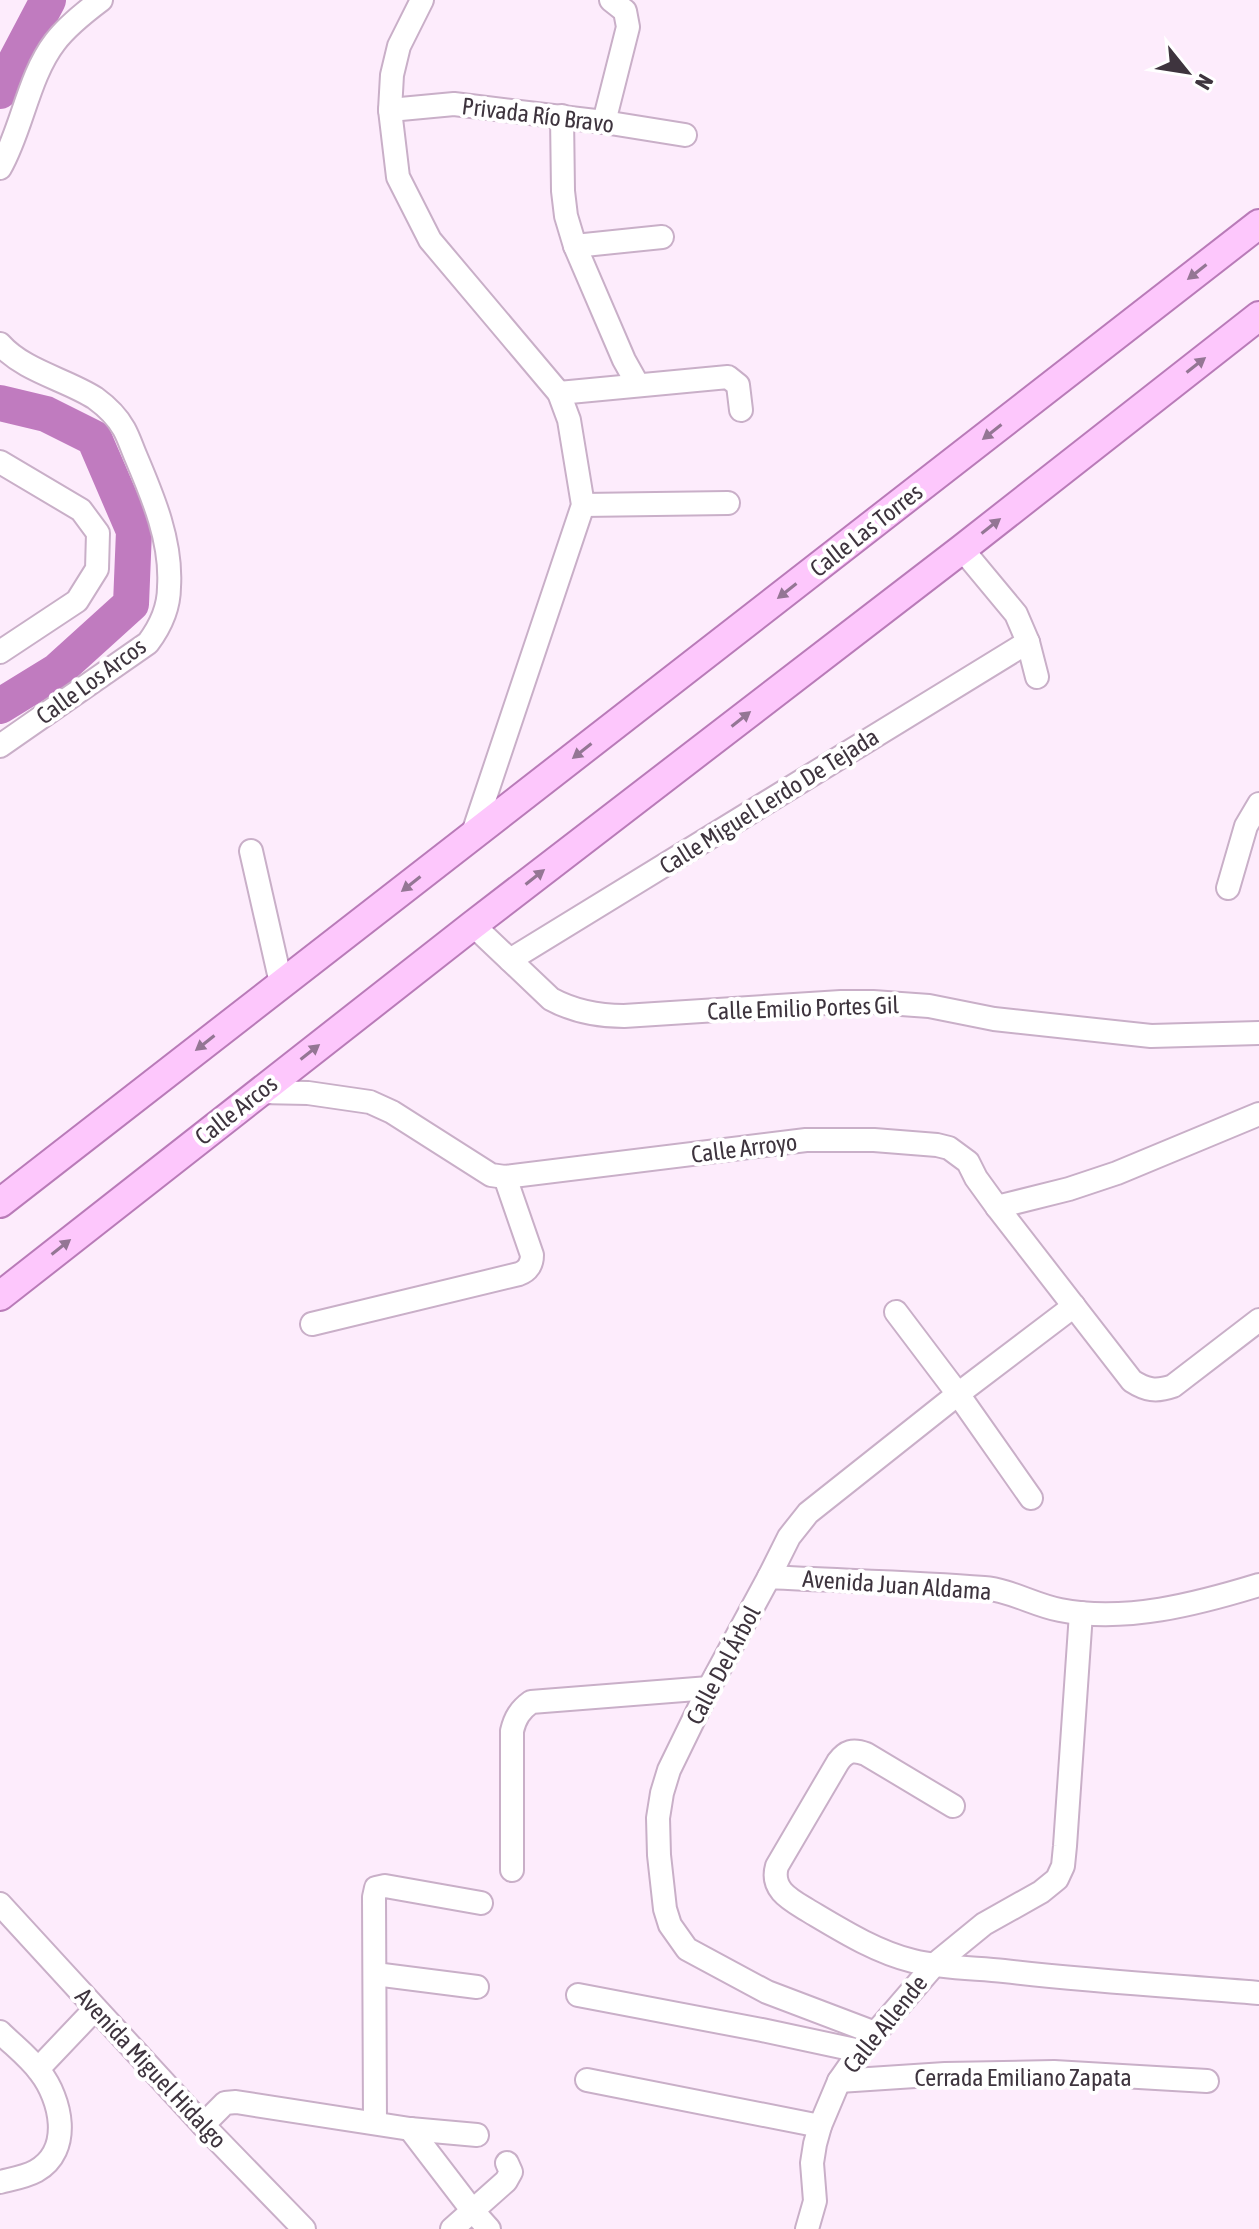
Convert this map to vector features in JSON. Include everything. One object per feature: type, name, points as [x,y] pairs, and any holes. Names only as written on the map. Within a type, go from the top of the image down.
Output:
[{"type":"main road","name":"Calle Las Torres","points":[[472,836],[1259,224]]},
{"type":"main road","points":[[473,925],[1259,316]]},
{"type":"main road","points":[[0,1203],[472,836]]},
{"type":"main road","name":"Calle Arcos","points":[[0,1296],[473,925]]},
{"type":"street","points":[[0,168],[54,43],[101,0]]},
{"type":"street","points":[[422,0],[399,46],[392,75],[390,110],[398,177],[430,240],[559,393],[569,420],[583,505],[472,836]]},
{"type":"street","points":[[604,122],[628,27],[625,11],[611,0]]},
{"type":"street","name":"Privada Río Bravo","points":[[390,110],[454,104],[562,116],[685,135]]},
{"type":"street","points":[[562,116],[566,216],[575,246],[624,360],[638,385]]},
{"type":"street","points":[[575,246],[662,237]]},
{"type":"street","name":"Calle Los Arcos","points":[[0,344],[6,351],[48,376],[95,398],[124,429],[160,519],[169,563],[170,589],[158,629],[148,643],[0,746]]},
{"type":"street","points":[[559,393],[728,377],[738,385],[741,410]]},
{"type":"street","points":[[0,462],[81,510],[98,533],[97,569],[77,601],[0,652]]},
{"type":"street","points":[[583,505],[728,503]]},
{"type":"street","points":[[962,549],[1016,614],[1028,642],[1037,677]]},
{"type":"street","name":"Calle Miguel Lerdo De Tejada","points":[[510,960],[1028,642]]},
{"type":"street","points":[[1228,888],[1246,826],[1259,804]]},
{"type":"street","points":[[251,851],[281,983]]},
{"type":"street","name":"Calle Emilio Portes Gil","points":[[473,925],[551,999],[566,1007],[602,1016],[873,1002],[929,1006],[994,1019],[1151,1036],[1259,1033]]},
{"type":"street","points":[[259,1092],[308,1093],[370,1102],[392,1112],[491,1175],[505,1177],[532,1255],[527,1270],[519,1274],[312,1324]]},
{"type":"street","points":[[997,1207],[1117,1173],[1259,1114]]},
{"type":"street","name":"Calle Arroyo","points":[[505,1177],[806,1140],[874,1140],[937,1145],[949,1148],[968,1162],[997,1207],[1132,1381],[1150,1390],[1173,1386],[1259,1320]]},
{"type":"street","name":"Calle Del Árbol","points":[[875,2033],[767,1992],[687,1949],[670,1925],[665,1909],[658,1818],[662,1793],[674,1759],[709,1688],[789,1537],[808,1513],[1074,1306]]},
{"type":"street","points":[[896,1312],[1031,1498]]},
{"type":"street","name":"Avenida Juan Aldama","points":[[769,1577],[988,1588],[1060,1610],[1081,1613],[1132,1612],[1177,1606],[1259,1585]]},
{"type":"street","name":"Calle Allende","points":[[807,2229],[815,2201],[812,2163],[820,2126],[839,2081],[860,2051],[935,1964],[984,1924],[1041,1892],[1057,1879],[1063,1866],[1081,1613]]},
{"type":"street","points":[[512,1870],[512,1731],[518,1713],[524,1707],[531,1702],[709,1688]]},
{"type":"street","points":[[953,1806],[866,1754],[850,1751],[838,1762],[777,1866],[775,1882],[789,1899],[824,1920],[881,1950],[915,1962],[1080,1980],[1259,1993]]},
{"type":"street","points":[[375,2123],[376,1888],[379,1886],[481,1903]]},
{"type":"street","name":"Avenida Miguel Hidalgo","points":[[0,1904],[203,2125],[304,2229]]},
{"type":"street","points":[[375,1974],[477,1987]]},
{"type":"street","points":[[578,1995],[860,2051]]},
{"type":"street","points":[[38,2069],[95,2009]]},
{"type":"street","points":[[0,2032],[38,2069],[51,2088],[61,2118],[60,2137],[46,2163],[36,2171],[0,2182]]},
{"type":"street","name":"Cerrada Emiliano Zapata","points":[[839,2081],[945,2074],[1054,2072],[1207,2081]]},
{"type":"street","points":[[587,2080],[820,2126]]},
{"type":"street","points":[[203,2125],[225,2103],[236,2102],[410,2129],[477,2135]]},
{"type":"street","points":[[410,2129],[489,2229]]},
{"type":"street","points":[[452,2229],[506,2181],[511,2172],[507,2163]]},
{"type":"waterway","points":[[0,91],[48,0]]},
{"type":"waterway","points":[[0,403],[46,414],[94,438],[134,531],[131,604],[57,671],[0,706]]}]
